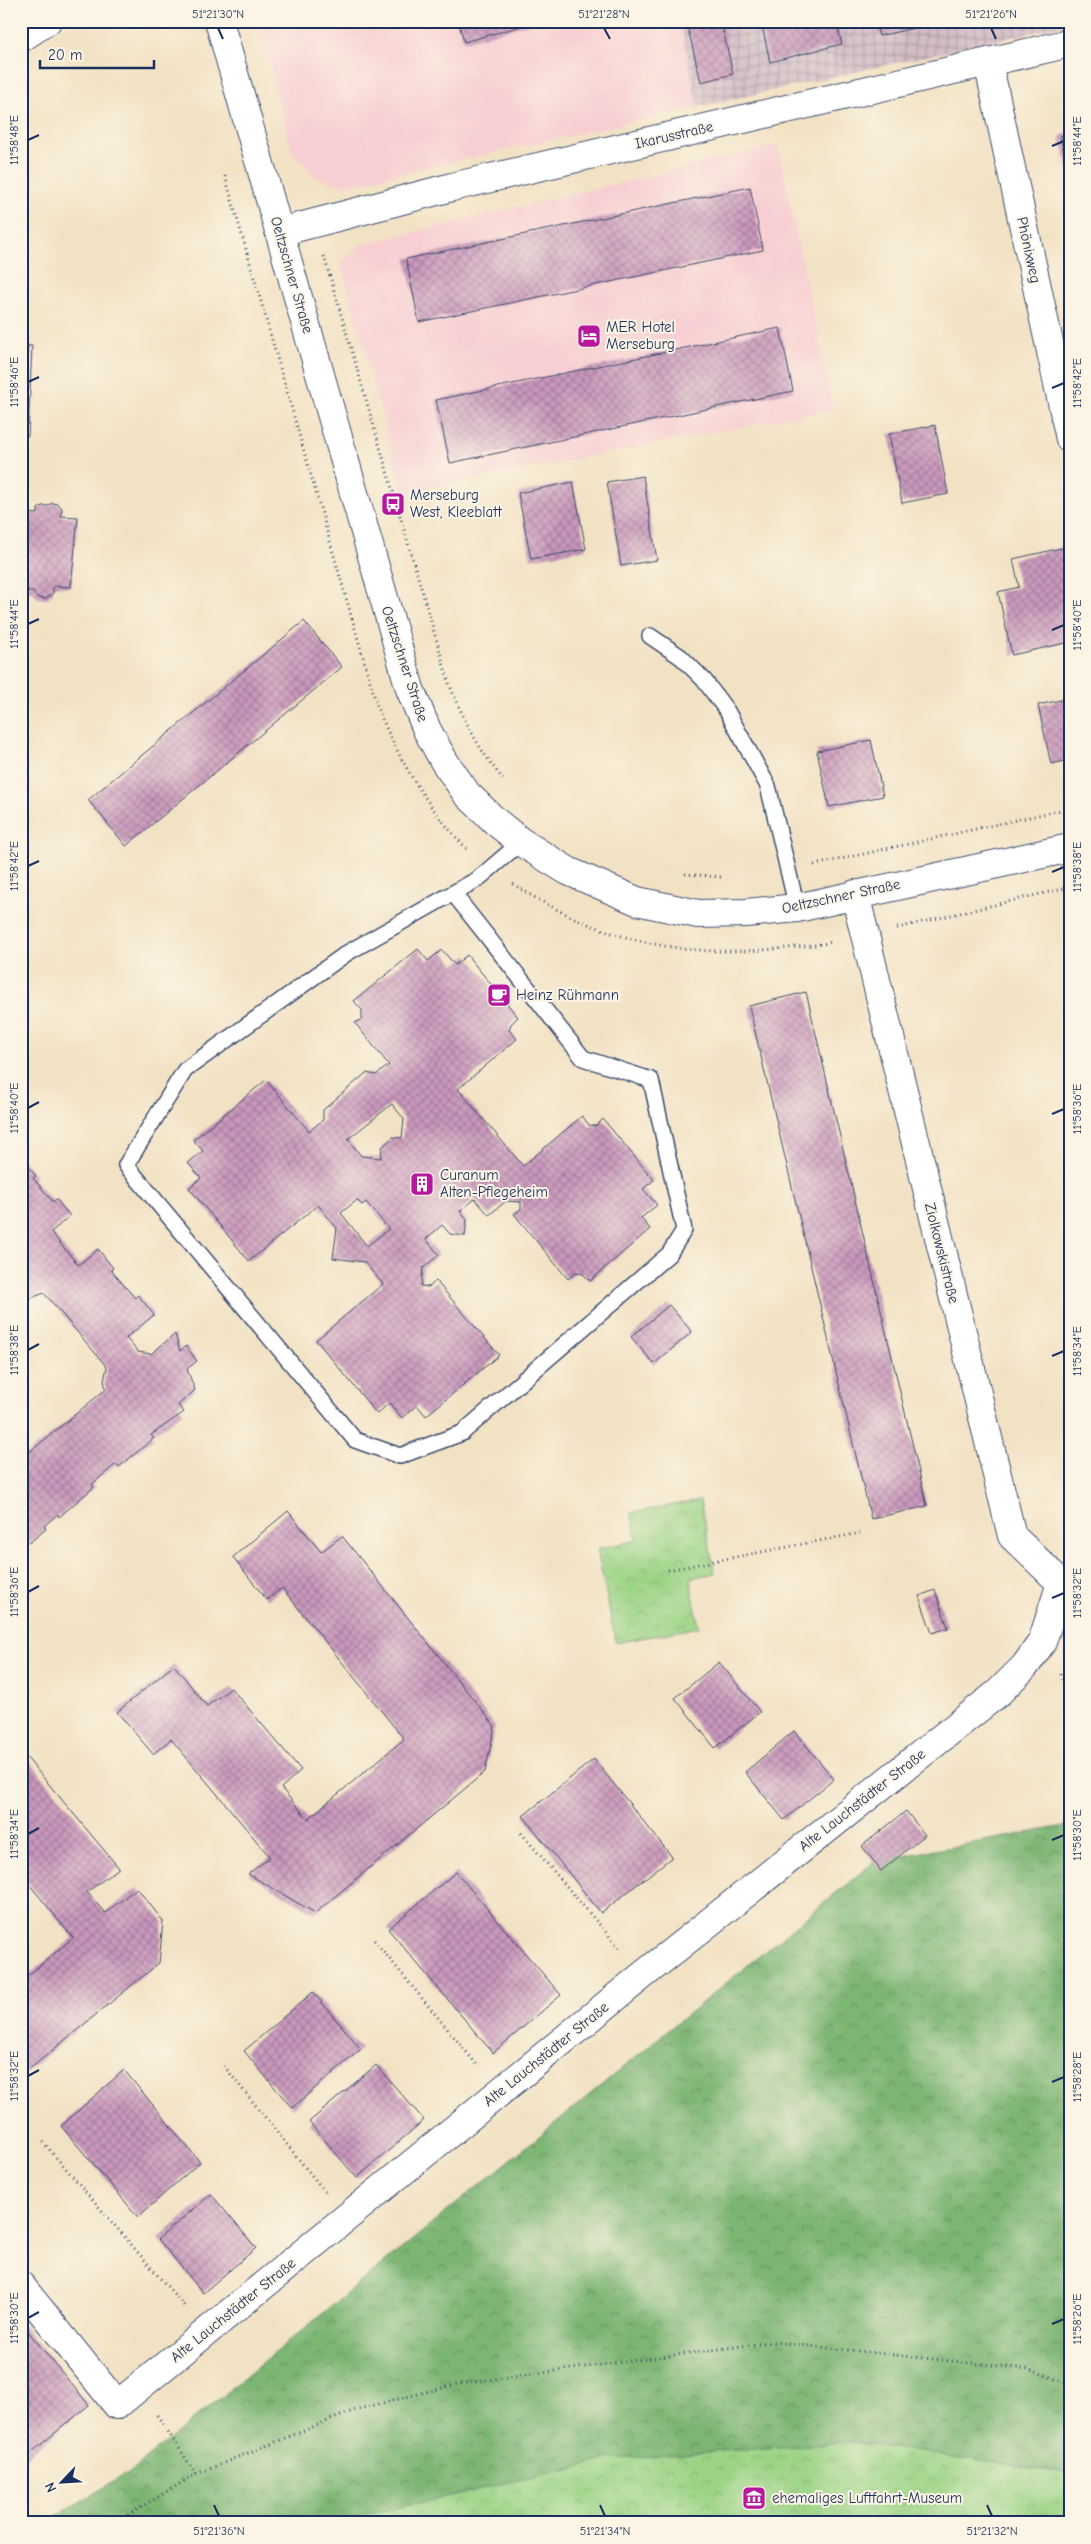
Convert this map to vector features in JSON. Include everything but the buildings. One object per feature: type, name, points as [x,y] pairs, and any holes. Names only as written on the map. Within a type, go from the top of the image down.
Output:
[{"type":"street","points":[[21,38],[47,21]]},
{"type":"street","name":"Oeltzschner Straße","points":[[219,21],[414,697],[427,730],[467,794],[521,842],[568,871],[637,901],[698,914],[746,913],[797,908],[1070,848]]},
{"type":"street","name":"Ikarusstraße","points":[[280,232],[452,187],[1070,43]]},
{"type":"street","name":"Phönixweg","points":[[988,62],[1070,438]]},
{"type":"street","name":"Ziolkowskistraße","points":[[855,894],[1012,1536],[1065,1585]]},
{"type":"street","name":"Alte Lauchstädter Straße","points":[[21,2286],[117,2405],[642,1975],[998,1693],[1025,1666],[1042,1642],[1065,1585]]},
{"type":"lane","points":[[650,636],[680,657],[704,680],[727,711],[768,786],[797,908]]},
{"type":"lane","points":[[452,893],[583,1058],[651,1080],[684,1230],[669,1254],[462,1432],[400,1456],[355,1440],[126,1165],[185,1070],[347,953],[452,893],[478,879],[521,842]]},
{"type":"path","points":[[182,21],[184,31]]},
{"type":"path","points":[[225,174],[378,709],[394,747],[421,794],[447,829],[490,869],[533,897],[585,923],[615,935],[650,944],[708,952],[737,952],[826,944],[1070,887]]},
{"type":"path","points":[[310,224],[327,262],[449,683],[461,715],[475,739],[506,782]]},
{"type":"path","points":[[788,870],[1070,808]]},
{"type":"path","points":[[676,873],[725,878]]},
{"type":"path","points":[[668,1570],[860,1533]]},
{"type":"path","points":[[521,1833],[642,1975]]},
{"type":"path","points":[[374,1940],[500,2092]]},
{"type":"path","points":[[224,2066],[346,2218]]},
{"type":"path","points":[[43,2142],[206,2332]]},
{"type":"path","points":[[115,2523],[196,2474],[356,2410],[458,2384],[772,2342],[1028,2369],[1070,2384]]},
{"type":"path","points":[[139,2388],[196,2474]]},
{"type":"shaded area","points":[[259,21],[680,21],[698,107],[345,186],[317,178],[291,150]]},
{"type":"shaded area","points":[[680,21],[1070,21],[1070,24],[698,107]]},
{"type":"shaded area","name":"MER Hotel Merseburg","points":[[778,145],[833,409],[403,493],[341,263],[360,245]]},
{"type":"green space","points":[[700,1500],[715,1573],[690,1578],[699,1627],[616,1643],[597,1549],[637,1540],[631,1513]]},
{"type":"green space","points":[[1070,1825],[1070,2474],[851,2442],[613,2459],[331,2523],[44,2523],[128,2473],[875,1861]]},
{"type":"green space","name":"ehemaliges Luftfahrt-Museum","points":[[851,2442],[1070,2474],[1070,2523],[331,2523],[613,2459]]},
{"type":"place","name":"MER Hotel Merseburg","points":[[589,336]]},
{"type":"place","name":"Merseburg West, Kleeblatt","points":[[393,504]]},
{"type":"place","name":"Heinz Rühmann","points":[[499,995]]},
{"type":"place","name":"Curanum Alten-Pflegeheim","points":[[422,1184]]},
{"type":"place","name":"ehemaliges Luftfahrt-Museum","points":[[754,2498]]}]
